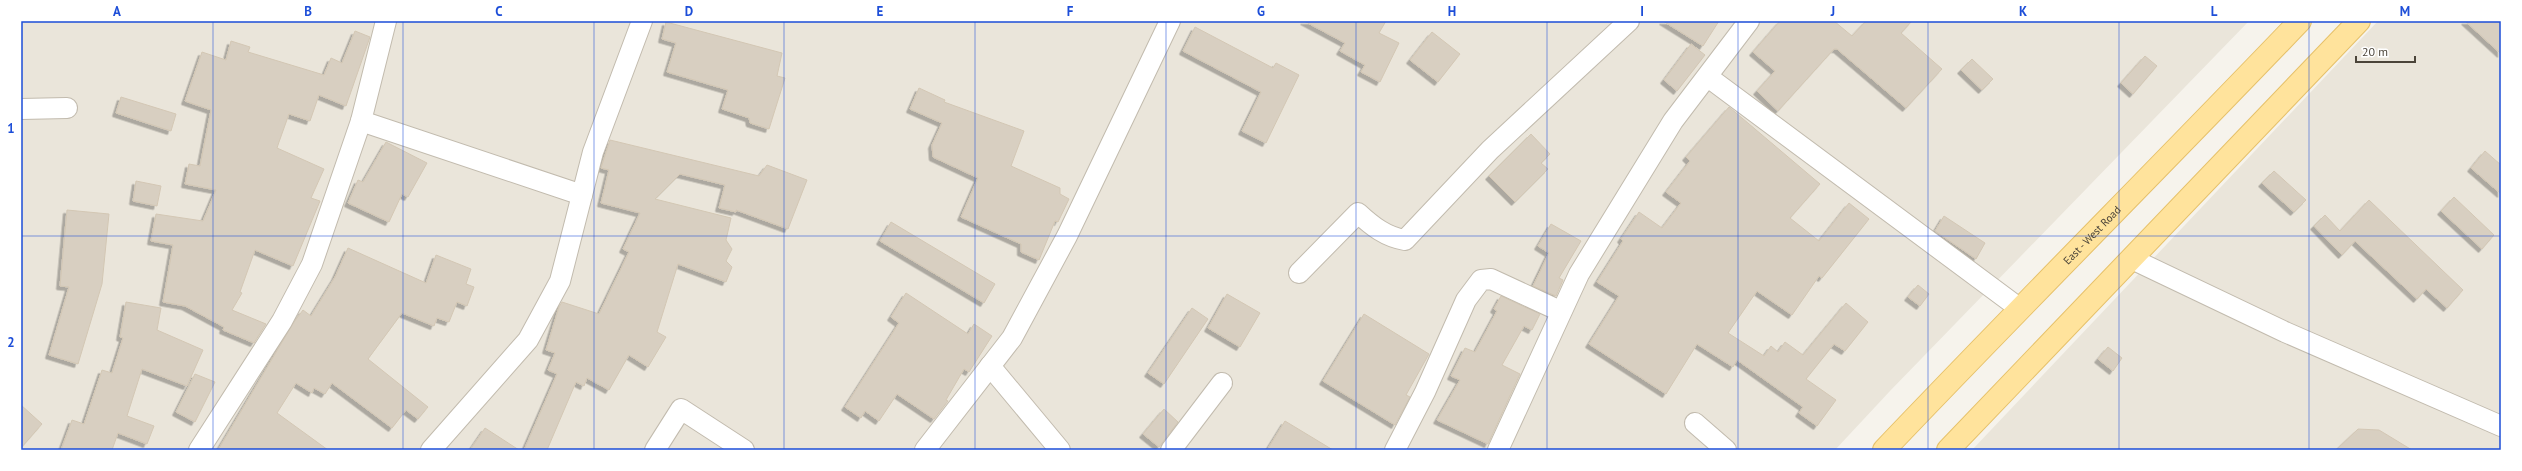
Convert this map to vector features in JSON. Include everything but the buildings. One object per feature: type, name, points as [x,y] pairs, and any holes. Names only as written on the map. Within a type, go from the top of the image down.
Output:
[{"type":"main road","name":"East - West Road","points":[[1884,450],[2019,308],[2127,201],[2300,21]]},
{"type":"main road","points":[[1948,450],[2359,21]]},
{"type":"street","points":[[199,450],[282,320],[312,264],[361,122],[386,21]]},
{"type":"street","points":[[430,450],[528,340],[560,281],[593,152],[642,21]]},
{"type":"street","points":[[925,450],[1012,338],[1067,236],[1170,21]]},
{"type":"street","points":[[1299,273],[1358,213],[1369,224],[1392,238],[1405,240],[1490,150],[1629,21]]},
{"type":"street","points":[[1498,450],[1560,311],[1579,274],[1673,121],[1749,21]]},
{"type":"street","points":[[1708,76],[2019,308]]},
{"type":"street","points":[[21,109],[67,108]]},
{"type":"street","points":[[361,122],[582,195]]},
{"type":"street","points":[[2132,259],[2285,332],[2501,426]]},
{"type":"street","points":[[1395,450],[1425,392],[1466,300],[1481,280],[1491,279],[1560,311]]},
{"type":"street","points":[[990,366],[1060,450]]},
{"type":"street","points":[[1171,450],[1222,383]]},
{"type":"street","points":[[655,450],[681,408],[744,450]]},
{"type":"street","points":[[1695,423],[1726,450]]},
{"type":"shaded area","points":[[21,21],[2249,21],[1890,391],[1835,450],[21,450]]},
{"type":"shaded area","points":[[2378,21],[2501,21],[2501,450],[1972,450]]}]
